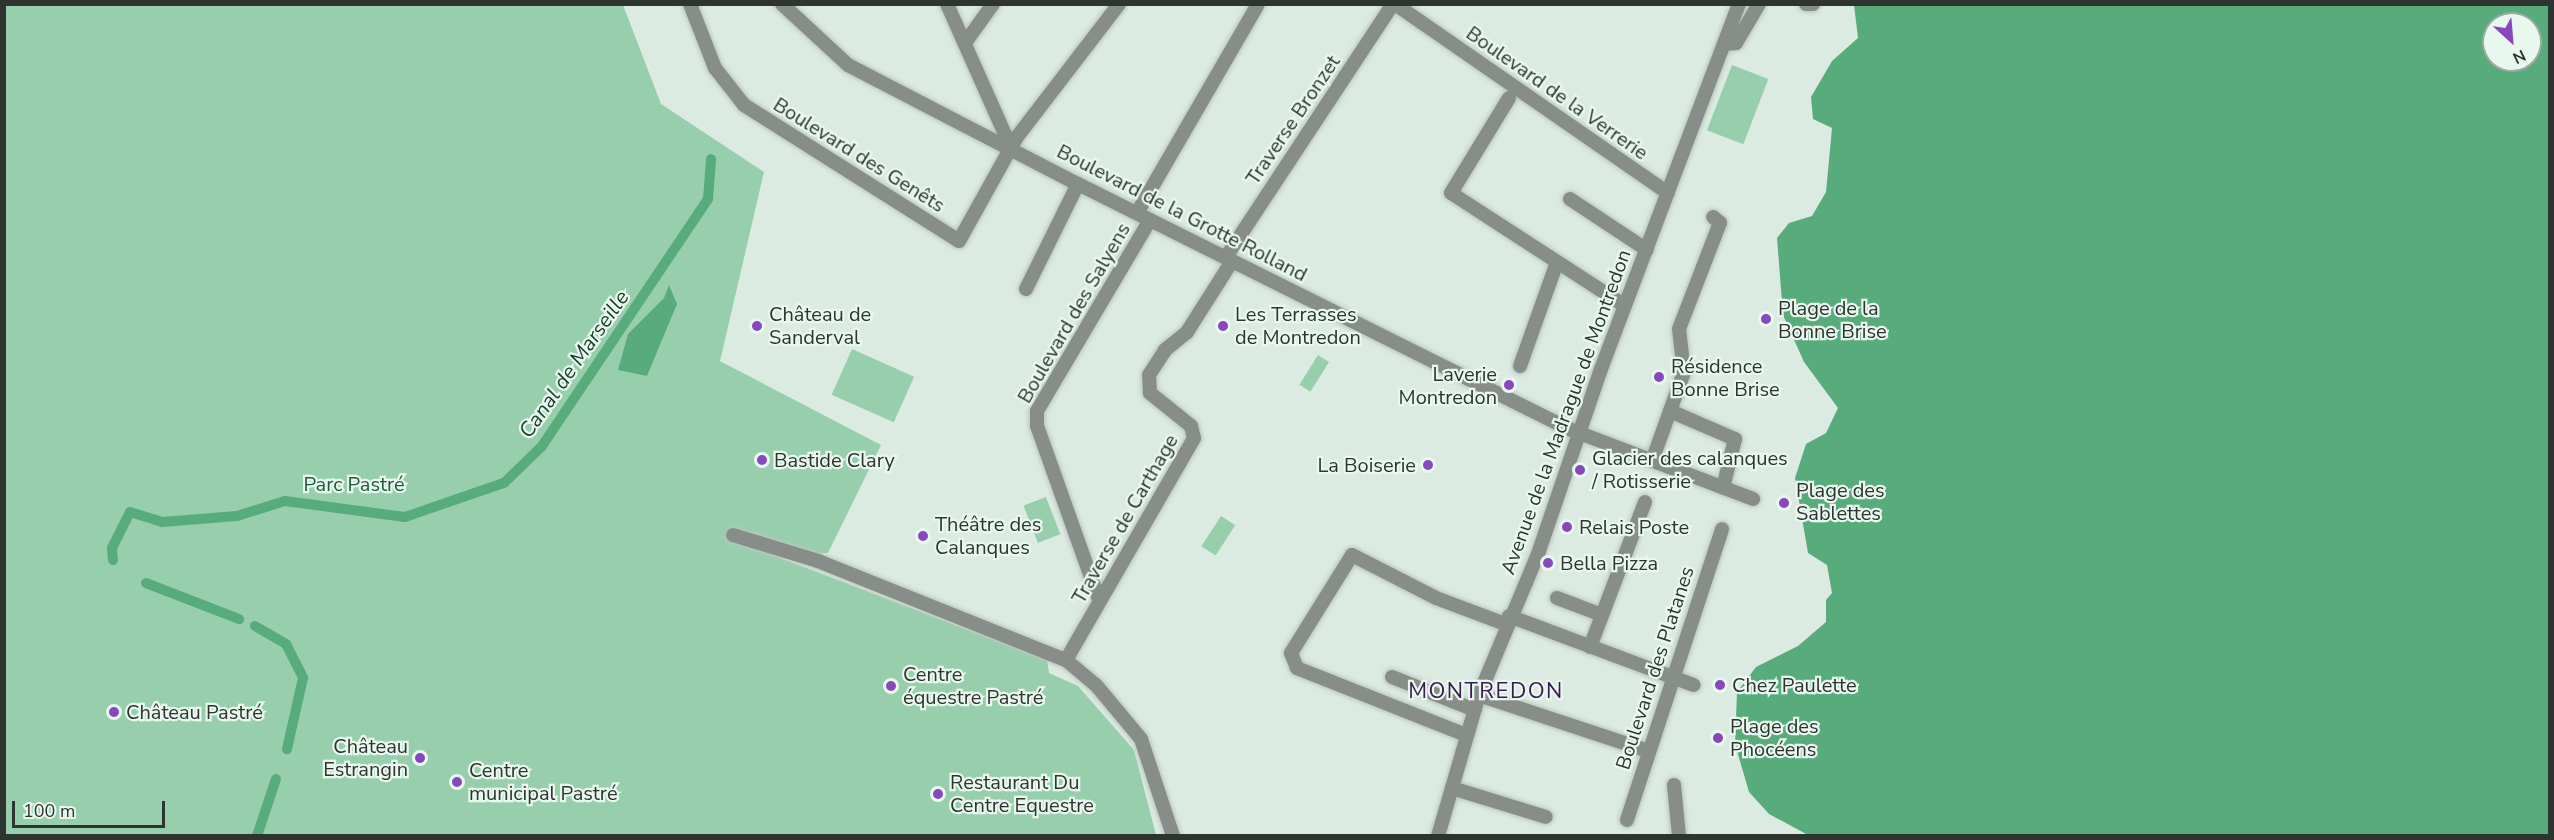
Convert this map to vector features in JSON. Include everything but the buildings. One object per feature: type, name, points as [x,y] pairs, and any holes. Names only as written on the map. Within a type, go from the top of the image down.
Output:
[{"type":"street","name":"Boulevard des Genêts","points":[[690,4],[715,68],[744,105],[959,241],[1011,148]]},
{"type":"street","name":"Boulevard de la Grotte Rolland","points":[[782,4],[848,65],[1078,184],[1579,434],[1753,499]]},
{"type":"street","points":[[947,4],[1011,148],[1119,4]]},
{"type":"street","points":[[965,43],[993,4]]},
{"type":"street","points":[[1137,213],[1258,4]]},
{"type":"street","name":"Boulevard de la Verrerie","points":[[1394,4],[1668,193]]},
{"type":"street","name":"Traverse Bronzet","points":[[1229,259],[1394,4]]},
{"type":"street","name":"Avenue de la Madrague de Montredon","points":[[1438,836],[1479,695],[1508,620],[1538,554],[1625,306],[1739,4]]},
{"type":"street","points":[[1724,44],[1736,43],[1759,4]]},
{"type":"street","points":[[1806,4],[1813,4]]},
{"type":"street","points":[[1509,98],[1451,194],[1625,306]]},
{"type":"street","points":[[1026,289],[1078,184]]},
{"type":"street","points":[[1570,199],[1647,250]]},
{"type":"street","points":[[1652,461],[1684,372],[1679,329],[1720,223],[1713,217]]},
{"type":"street","name":"Boulevard des Salyens","points":[[1098,597],[1037,426],[1037,411],[1150,220]]},
{"type":"street","name":"Traverse de Carthage","points":[[1066,660],[1098,597],[1194,438],[1191,426],[1148,388],[1149,375],[1165,350],[1187,333],[1229,259]]},
{"type":"street","points":[[1520,366],[1557,262]]},
{"type":"street","points":[[1670,411],[1735,439],[1723,488]]},
{"type":"street","points":[[1590,647],[1645,502]]},
{"type":"street","name":"Boulevard des Platanes","points":[[1627,820],[1670,677],[1722,529]]},
{"type":"street","points":[[733,535],[818,561],[1066,660],[1096,685],[1142,739],[1173,836]]},
{"type":"street","points":[[1466,735],[1297,669],[1289,658],[1352,555],[1436,598],[1590,647],[1694,685]]},
{"type":"street","points":[[1557,598],[1602,615]]},
{"type":"street","points":[[1392,677],[1475,710]]},
{"type":"street","points":[[1479,695],[1642,748]]},
{"type":"street","points":[[1674,785],[1679,836]]},
{"type":"street","points":[[1452,788],[1546,817]]},
{"type":"green space","name":"Parc Pastré","points":[[5,4],[623,5],[661,104],[764,172],[720,361],[881,445],[828,553],[770,554],[1047,660],[1049,673],[1078,686],[1134,750],[1156,835],[5,836]]},
{"type":"green space","points":[[1732,65],[1768,79],[1743,144],[1707,130]]},
{"type":"green space","points":[[852,349],[914,377],[894,422],[832,395]]},
{"type":"green space","points":[[1318,355],[1329,362],[1310,392],[1299,385]]},
{"type":"green space","points":[[1046,497],[1060,534],[1038,543],[1024,506]]},
{"type":"green space","points":[[1221,516],[1235,525],[1216,555],[1201,546]]},
{"type":"shaded area","points":[[1854,5],[2549,5],[2549,835],[1808,835],[1769,814],[1749,792],[1735,744],[1737,692],[1756,667],[1798,646],[1826,622],[1826,600],[1832,593],[1827,565],[1808,553],[1795,478],[1806,444],[1826,433],[1838,408],[1804,362],[1783,315],[1777,238],[1789,223],[1812,216],[1826,192],[1832,128],[1813,119],[1811,97],[1832,61],[1858,38]]},
{"type":"shaded area","points":[[669,285],[677,304],[647,376],[618,370],[628,334],[664,298]]},
{"type":"waterway","name":"Canal de Marseille","points":[[113,560],[112,548],[130,512],[162,522],[237,516],[285,501],[405,517],[504,483],[542,446],[708,199],[711,159]]},
{"type":"waterway","name":"Canal de Marseille","points":[[146,583],[239,619]]},
{"type":"waterway","name":"Canal de Marseille","points":[[255,626],[286,644],[303,678],[287,749]]},
{"type":"waterway","name":"Canal de Marseille","points":[[257,836],[276,779]]},
{"type":"place","name":"Plage de la Bonne Brise","points":[[1766,319]]},
{"type":"place","name":"Château de Sanderval","points":[[757,326]]},
{"type":"place","name":"Les Terrasses de Montredon","points":[[1223,326]]},
{"type":"place","name":"Résidence Bonne Brise","points":[[1659,377]]},
{"type":"place","name":"Laverie Montredon","points":[[1509,385]]},
{"type":"place","name":"Bastide Clary","points":[[762,460]]},
{"type":"place","name":"La Boiserie","points":[[1428,465]]},
{"type":"place","name":"Glacier des calanques / Rotisserie","points":[[1580,470]]},
{"type":"place","name":"Plage des Sablettes","points":[[1784,503]]},
{"type":"place","name":"Relais Poste","points":[[1567,527]]},
{"type":"place","name":"Théâtre des Calanques","points":[[923,536]]},
{"type":"place","name":"Bella Pizza","points":[[1548,563]]},
{"type":"place","name":"Chez Paulette","points":[[1720,685]]},
{"type":"place","name":"Centre équestre Pastré","points":[[891,686]]},
{"type":"place","name":"Château Pastré","points":[[114,712]]},
{"type":"place","name":"Plage des Phocéens","points":[[1718,738]]},
{"type":"place","name":"Château Estrangin","points":[[420,758]]},
{"type":"place","name":"Centre municipal Pastré","points":[[457,782]]},
{"type":"place","name":"Restaurant Du Centre Equestre","points":[[938,794]]},
{"type":"district","name":"MONTREDON","points":[[1486,692]]}]
